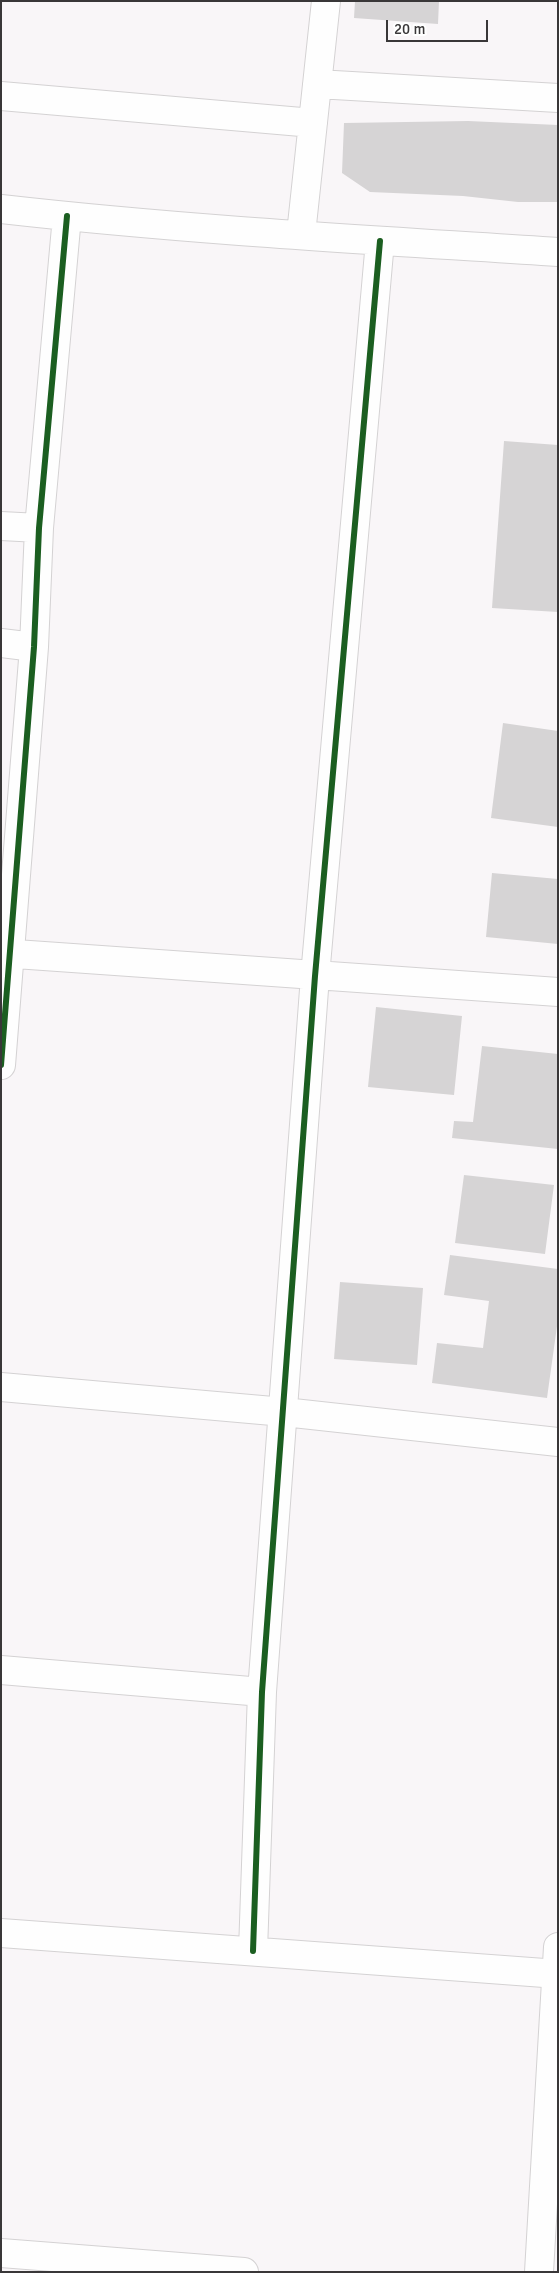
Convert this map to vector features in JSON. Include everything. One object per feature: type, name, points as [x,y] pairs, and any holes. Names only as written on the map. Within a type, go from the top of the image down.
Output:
[{"type":"street","points":[[301,234],[326,1]]},
{"type":"street","points":[[317,84],[558,98]]},
{"type":"street","points":[[1,96],[313,123]]},
{"type":"street","points":[[1,208],[67,216],[380,241],[558,252]]},
{"type":"street","points":[[1,1065],[6,953],[34,646],[39,528],[67,216]]},
{"type":"street","points":[[253,1951],[262,1692],[315,976],[380,241]]},
{"type":"street","points":[[1,526],[39,528]]},
{"type":"street","points":[[1,644],[34,646]]},
{"type":"street","points":[[6,953],[558,992]]},
{"type":"street","points":[[1,1387],[284,1412],[558,1442]]},
{"type":"street","points":[[1,1670],[262,1692]]},
{"type":"street","points":[[1,1933],[557,1974]]},
{"type":"street","points":[[539,2272],[558,1947]]},
{"type":"street","points":[[1,2253],[244,2272]]},
{"type":"building","points":[[355,1],[439,1],[438,24],[354,18]]},
{"type":"building","points":[[468,121],[558,125],[558,202],[518,202],[463,196],[370,192],[342,173],[344,123]]},
{"type":"building","points":[[504,441],[558,445],[558,612],[492,608]]},
{"type":"building","points":[[503,723],[558,731],[558,827],[491,818]]},
{"type":"building","points":[[492,873],[558,879],[558,944],[486,937]]},
{"type":"building","points":[[376,1007],[462,1016],[454,1095],[368,1087]]},
{"type":"building","points":[[482,1046],[558,1054],[558,1149],[452,1138],[454,1121],[473,1122]]},
{"type":"building","points":[[464,1175],[554,1185],[545,1254],[455,1243]]},
{"type":"building","points":[[450,1255],[558,1269],[558,1319],[547,1398],[432,1383],[437,1343],[483,1348],[489,1301],[444,1295]]},
{"type":"building","points":[[340,1282],[423,1288],[417,1365],[334,1359]]},
{"type":"cycle path","points":[[1,1065],[34,647],[39,528],[67,216]]},
{"type":"cycle path","points":[[253,1951],[262,1692],[315,976],[380,241]]}]
